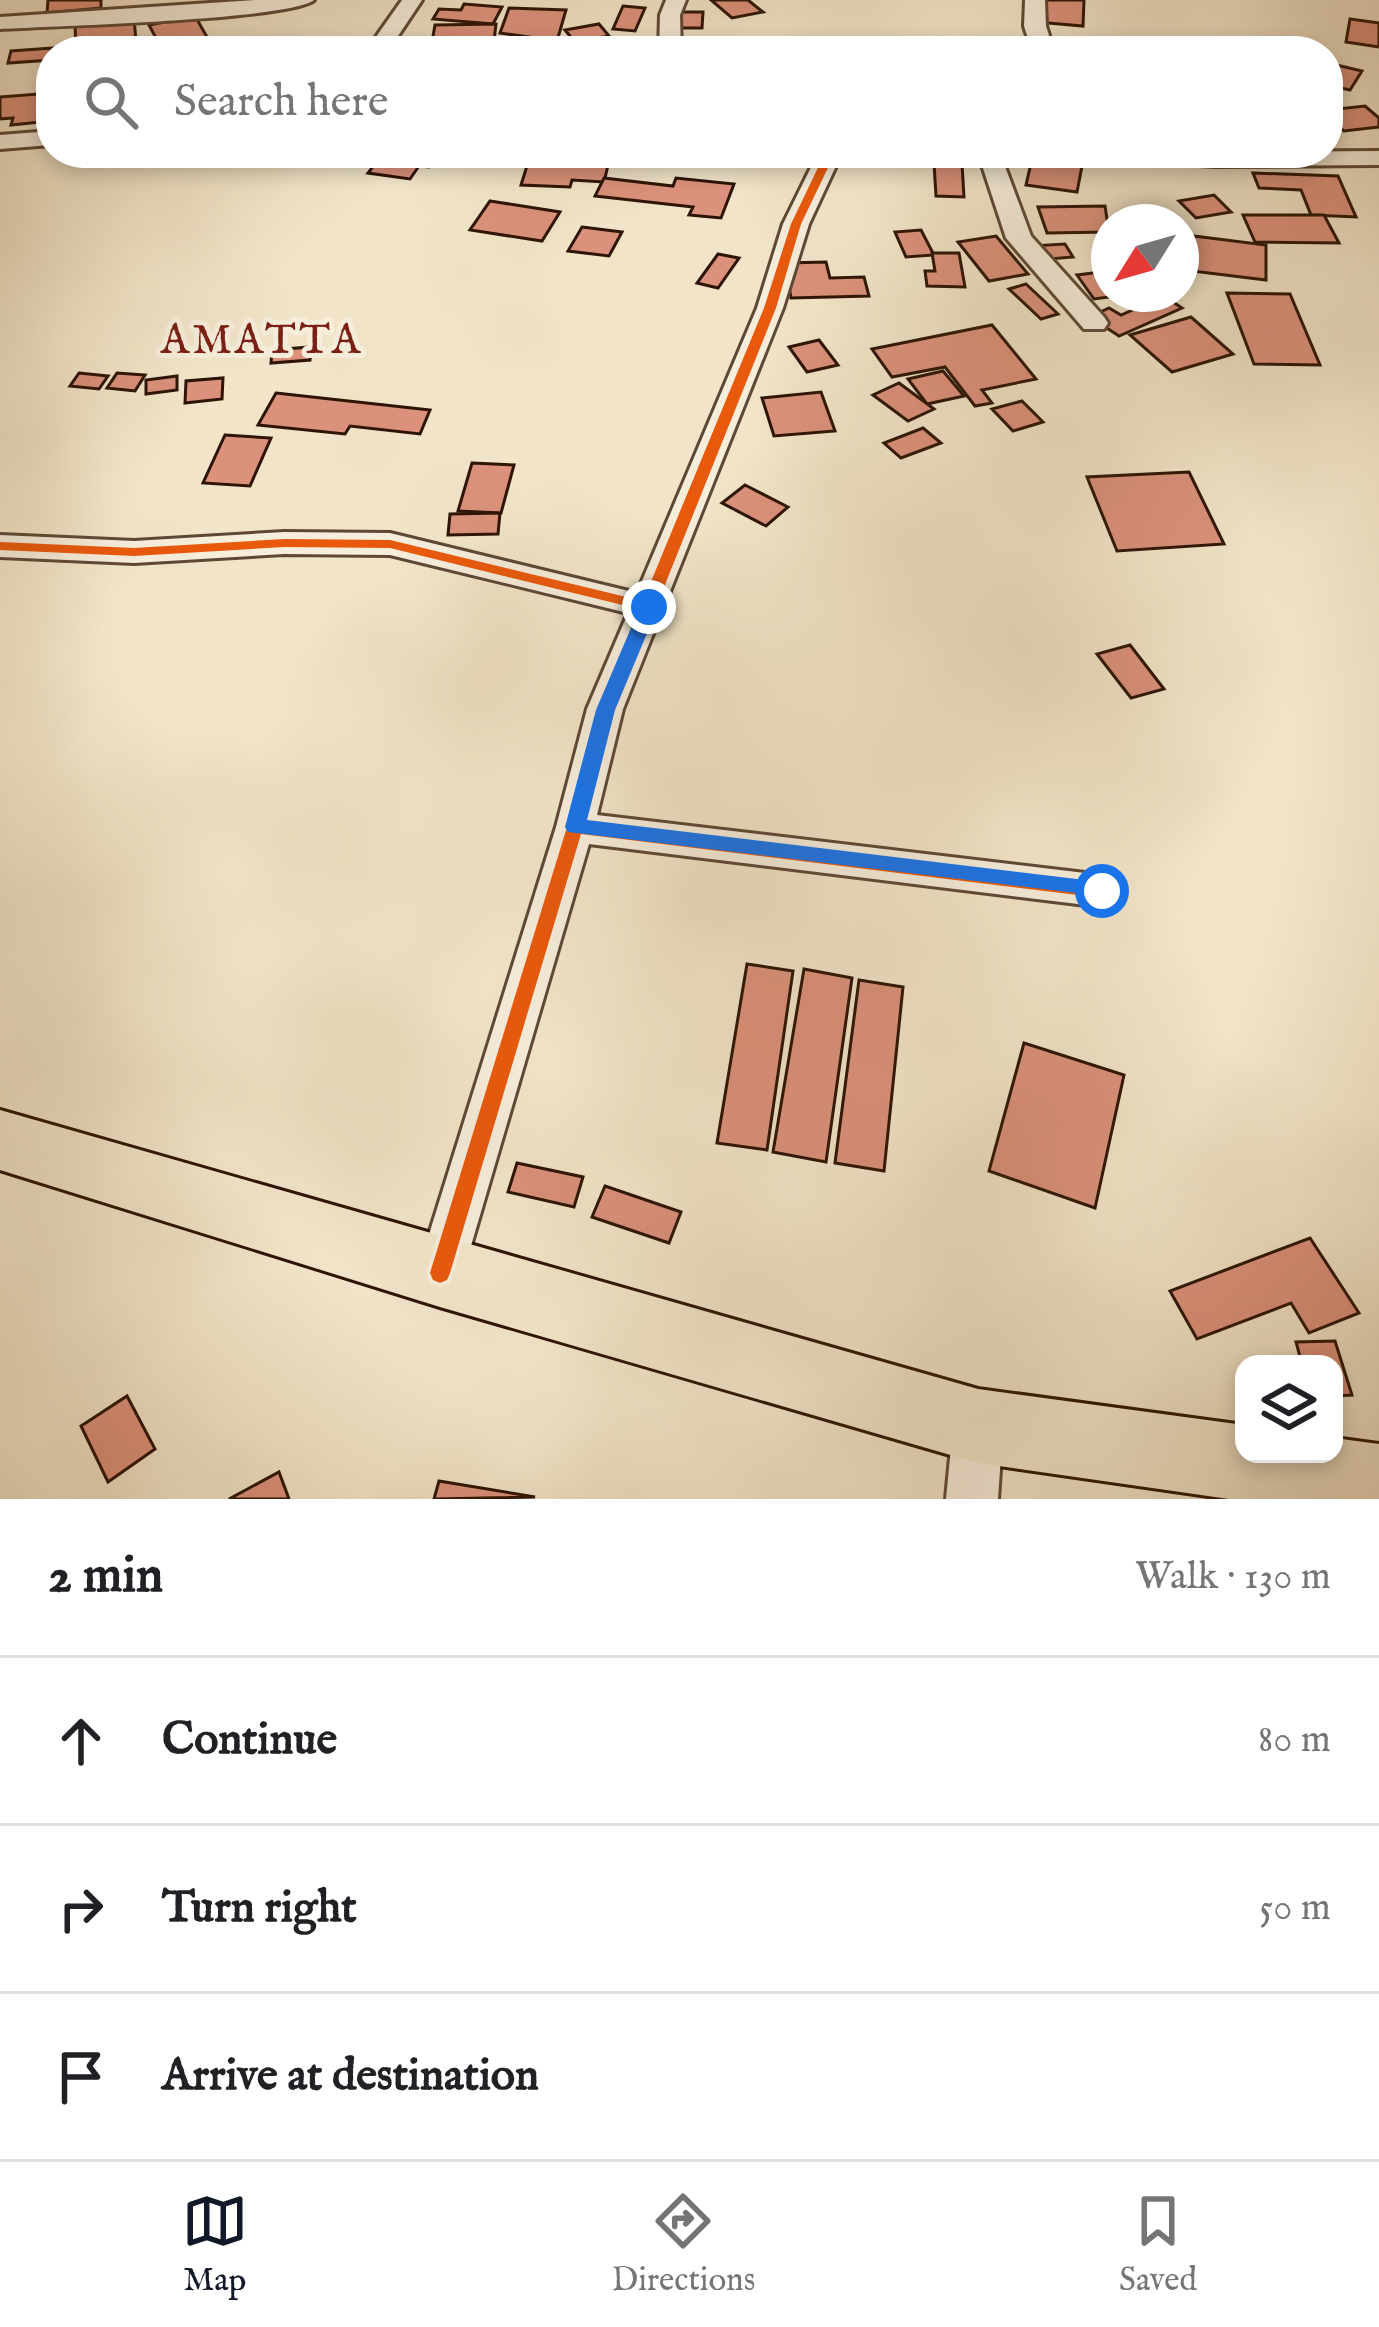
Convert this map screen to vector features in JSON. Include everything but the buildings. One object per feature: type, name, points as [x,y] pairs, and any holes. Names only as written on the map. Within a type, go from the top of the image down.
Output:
[{"type":"main road","points":[[0,1140],[440,1273],[982,1474],[1379,1482]]},
{"type":"street","points":[[0,22],[233,9],[304,0]]},
{"type":"street","points":[[387,36],[412,0]]},
{"type":"street","points":[[670,36],[676,0]]},
{"type":"street","points":[[1035,0],[1038,36]]},
{"type":"street","points":[[0,142],[36,139]]},
{"type":"street","points":[[1343,158],[1379,158]]},
{"type":"street","points":[[440,1273],[575,827],[605,710],[770,308],[796,224],[823,168]]},
{"type":"street","points":[[994,168],[1019,238],[1094,323]]},
{"type":"street","points":[[0,546],[134,552],[284,543],[390,544],[649,607]]},
{"type":"street","points":[[575,827],[1102,891]]},
{"type":"cycle path","points":[[440,1273],[575,827],[605,709],[770,308],[796,224],[823,168]]},
{"type":"cycle path","points":[[0,546],[134,552],[284,543],[390,544],[649,607]]},
{"type":"cycle path","points":[[575,827],[1102,891]]},
{"type":"district","name":"AMATTA","points":[[262,341]]},
{"type":"route","points":[[649,607],[605,710],[575,827],[1102,891]]}]
